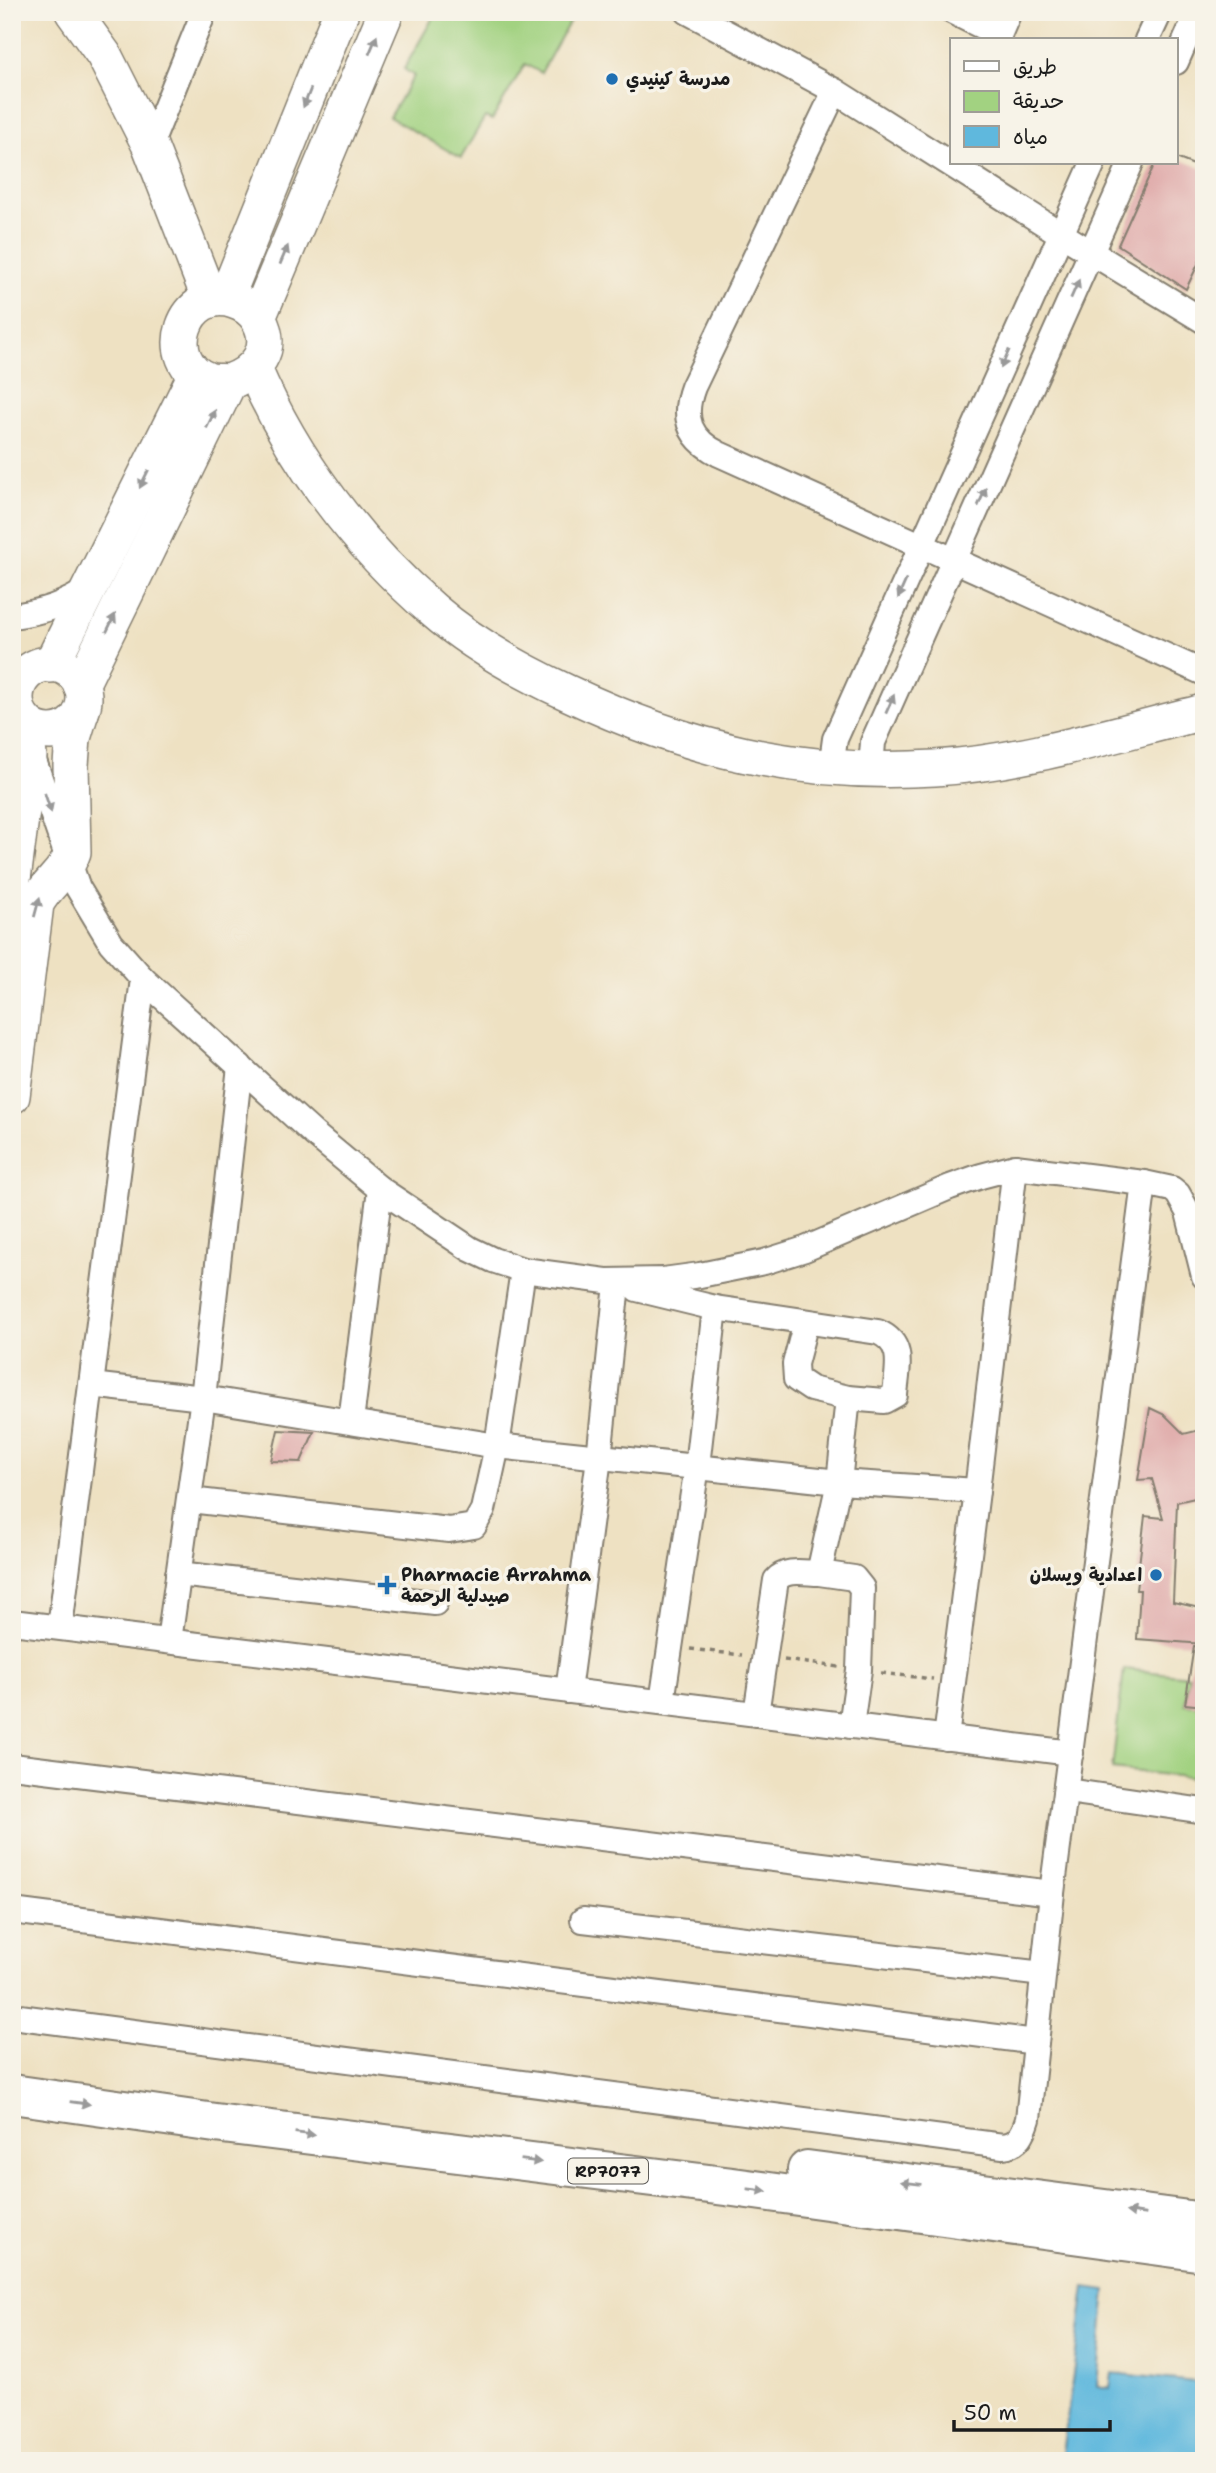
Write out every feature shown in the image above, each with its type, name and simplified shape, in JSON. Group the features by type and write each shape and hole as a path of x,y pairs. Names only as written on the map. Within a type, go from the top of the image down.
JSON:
{"main road":[{"name":"RP7077","path":"12,2070 1204,2222"},
{"name":"RP7077","path":"12,2094 215,2123 733,2187 1204,2252"}],"street":[{"path":"73,12 104,55 150,146 218,299"},
{"path":"150,146 204,12"},
{"path":"218,299 341,12"},
{"path":"258,317 386,12"},
{"path":"688,12 723,20 950,159"},
{"path":"953,12 998,38 1009,12"},
{"path":"1148,38 1160,12"},
{"path":"1178,57 1198,12"},
{"path":"835,91 692,387 688,412 690,427 696,439 713,451 1204,673"},
{"path":"957,164 1061,234 1204,321"},
{"path":"831,768 835,739 1093,164"},
{"path":"872,769 873,742 1131,164"},
{"path":"51,665 90,587 226,375 261,356 264,345 263,331 258,317 244,304 218,299 197,307 188,316 180,342 186,361 226,375 283,429 347,520 390,570 434,611 484,647 540,680 618,717 682,740 757,758 831,768 872,769 937,768 1004,758 1204,712"},
{"path":"23,748 34,728 45,732 68,727 226,375"},
{"path":"12,616 52,609 90,587"},
{"path":"12,887 23,748 16,680 32,670 51,665 69,670 81,698 72,752 73,845 69,865 42,893 36,904 15,1049 12,1096"},
{"path":"23,748 78,888 111,943 143,979 314,1134 380,1189 470,1249 523,1270 611,1283 715,1308 877,1332 889,1337 897,1347 895,1395 884,1401 848,1398 811,1389 796,1379 795,1364 806,1322"},
{"path":"60,1628 143,979"},
{"path":"169,1641 203,1398 240,1066"},
{"path":"946,1738 1015,1167"},
{"path":"611,1283 663,1280 764,1262 805,1250 950,1187 1015,1167 1165,1186 1178,1194 1188,1212 1204,1276"},
{"path":"12,2016 1003,2146 1014,2143 1028,2119 1052,1893 1144,1183"},
{"path":"351,1421 380,1189"},
{"path":"190,1500 460,1530 474,1526 481,1518 497,1446 523,1270"},
{"path":"568,1691 599,1458 611,1283"},
{"path":"662,1702 697,1466 715,1308"},
{"path":"90,1385 203,1398 497,1446 839,1482 977,1491"},
{"path":"819,1573 839,1482 848,1398"},
{"path":"756,1714 774,1584 779,1575 786,1572 819,1573 854,1578 860,1583 863,1600 859,1670 851,1726"},
{"path":"178,1574 436,1603"},
{"path":"12,1622 1071,1753"},
{"path":"12,1766 1052,1893"},
{"path":"1067,1791 1204,1811"},
{"path":"12,1911 1036,2042"},
{"path":"583,1920 1043,1974"}],"path":[{"path":"671,1647 953,1682"}],"green space":[{"path":"432,12 575,12 541,73 525,64 492,120 485,117 461,158 389,117 414,76 404,69 435,14"},
{"path":"1124,1669 1189,1676 1185,1704 1204,1706 1204,1779 1112,1769"}],"water":[{"path":"1085,2287 1106,2290 1097,2386 1110,2388 1112,2373 1204,2383 1204,2461 1061,2461"}],"building":[{"path":"1178,159 1204,169 1204,252 1186,289 1118,245 1155,164 1178,164"},
{"path":"1150,1408 1165,1415 1184,1434 1204,1429 1204,1496 1177,1502 1173,1602 1204,1609 1204,1644 1137,1639 1140,1590 1136,1590 1145,1516 1163,1518 1152,1479 1138,1480"},
{"path":"278,1430 314,1432 301,1462 271,1461"},
{"path":"1194,1646 1204,1646 1204,1706 1185,1704"}],"place":[{"name":"مدرسة كينيدي","path":"612,79"},
{"name":"اعدادية ويسلان","path":"1156,1575"},
{"name":"Pharmacie Arrahma صيدلية الرحمة","path":"387,1585"}]}
